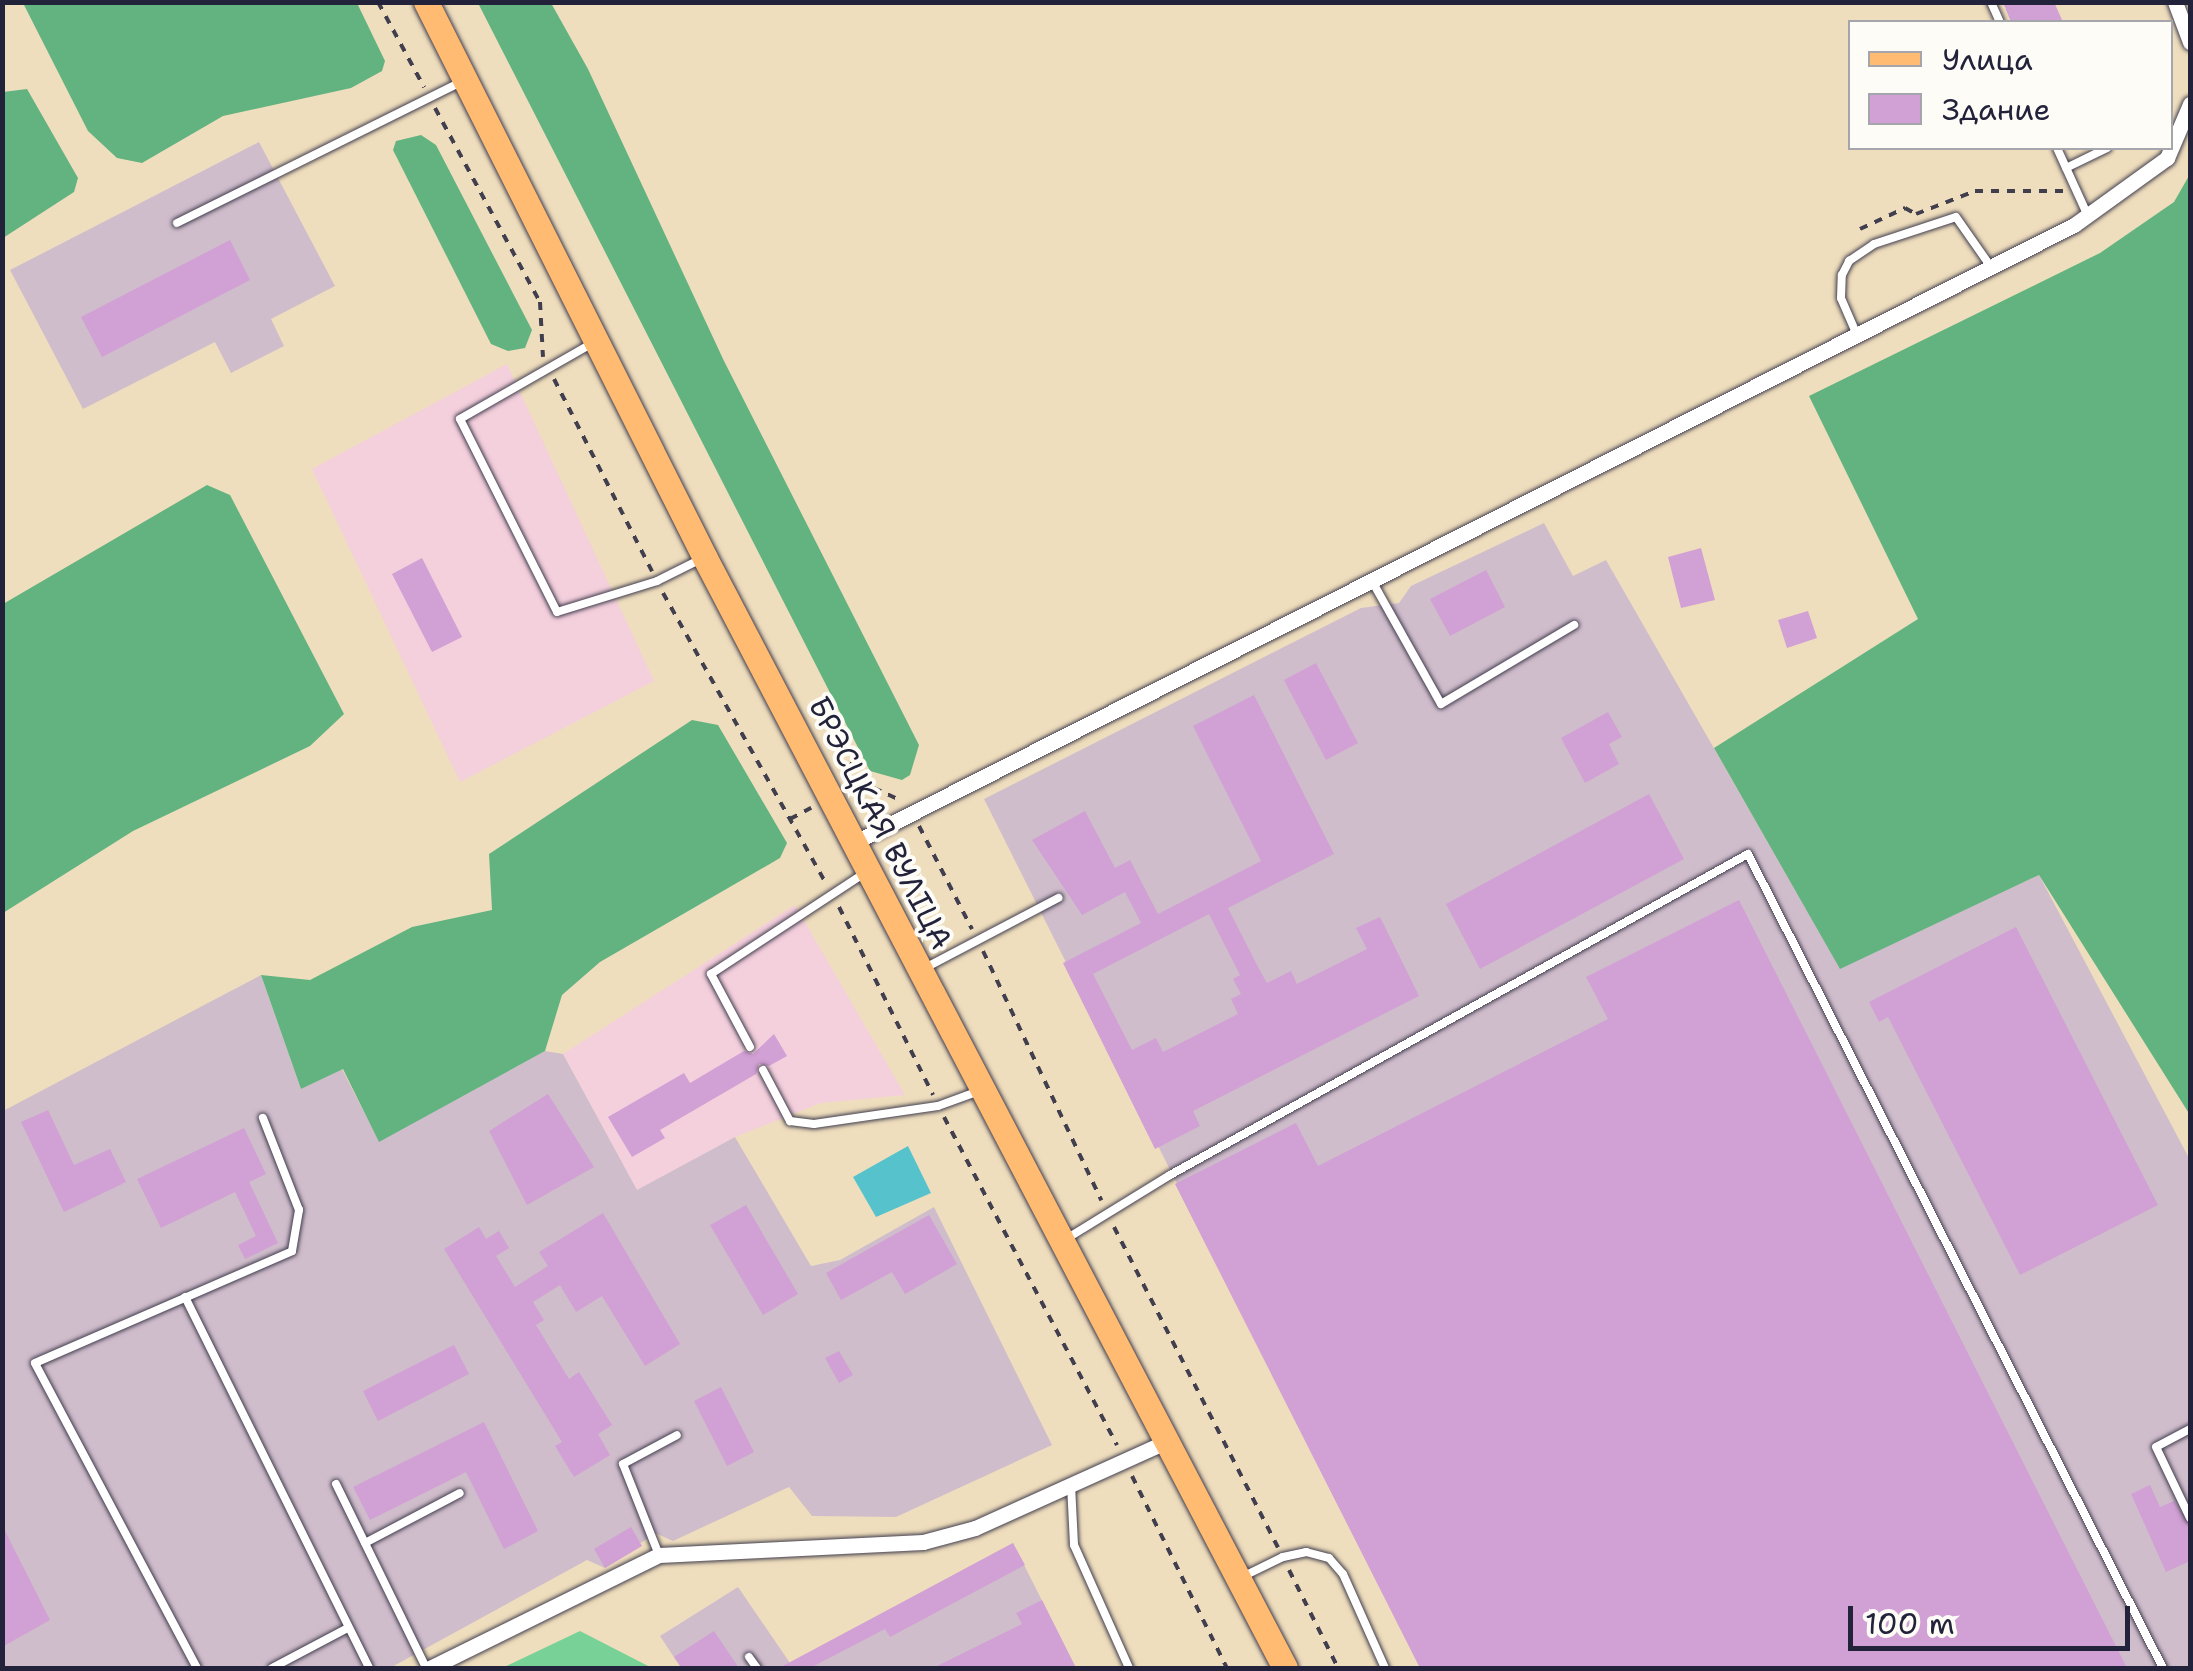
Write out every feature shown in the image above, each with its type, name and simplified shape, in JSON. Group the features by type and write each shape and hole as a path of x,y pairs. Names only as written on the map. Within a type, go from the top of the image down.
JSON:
{"main road":[{"name":"БРЭСЦКАЯ ВУЛІЦА","path":"426,2 705,558 1285,1668"}],"street":[{"path":"2175,2 2187,20 2190,42"},
{"path":"2173,144 2190,104"},
{"path":"856,842 2088,216 2167,158 2170,150"},
{"path":"428,1668 659,1555 923,1542 975,1528 1168,1441"}],"lane":[{"path":"177,223 465,80"},
{"path":"2058,150 2088,216"},
{"path":"2066,168 2103,150"},
{"path":"1857,336 1842,298 1842,275 1849,261 1874,244 1956,217 1991,267"},
{"path":"595,342 460,419 558,612 657,582 705,558"},
{"path":"1372,581 1441,704 1574,625"},
{"path":"1062,1242 1748,854 2163,1668"},
{"path":"750,1047 711,974 831,891 870,870"},
{"path":"920,971 1058,898"},
{"path":"762,1070 790,1121 814,1124 938,1106 982,1090"},
{"path":"197,1668 35,1363 292,1252 300,1210 263,1118"},
{"path":"184,1297 346,1629 369,1668"},
{"path":"2190,1430 2156,1447 2190,1518"},
{"path":"659,1555 623,1464 676,1435"},
{"path":"336,1484 428,1668"},
{"path":"1071,1485 1074,1545 1129,1668"},
{"path":"365,1544 460,1493"},
{"path":"1240,1578 1283,1557 1306,1552 1329,1558 1343,1574 1385,1668"},
{"path":"272,1668 346,1629"},
{"path":"748,1656 757,1668"}],"path":[{"path":"378,2 540,302 548,366 657,582 831,891 938,1106 1125,1461 1227,1668"},
{"path":"1860,230 1905,208 1916,214 1975,192 2076,190"},
{"path":"828,720 859,781 906,803 913,813 1107,1214 1338,1668"},
{"path":"790,819 859,781"}],"shaded area":[{"path":"259,142 335,286 271,319 284,346 231,373 215,342 83,409 10,270"},
{"path":"507,364 654,681 460,782 312,469"},
{"path":"1544,523 1573,576 1606,560 1840,968 2039,875 2190,1160 2190,1668 1420,1668 984,799 1361,608 1399,603 1411,586"},
{"path":"795,905 905,1095 821,1103 735,1137 637,1191 563,1054"},
{"path":"261,975 301,1089 342,1069 379,1141 545,1051 563,1054 637,1190 735,1137 811,1266 840,1260 934,1207 1052,1445 896,1517 812,1516 789,1487 673,1541 655,1533 605,1568 587,1560 390,1668 3,1668 3,1111"},
{"path":"1013,1543 1076,1668 681,1668 660,1636 738,1587 790,1663"}],"green space":[{"path":"23,3 357,3 385,61 382,71 351,88 223,116 142,163 117,158 88,131"},
{"path":"478,3 551,3 588,69 724,361 919,745 910,775 902,780 870,771"},
{"path":"27,89 78,178 74,192 3,238 3,92"},
{"path":"421,135 436,145 532,330 525,348 508,351 491,344 393,150 396,141"},
{"path":"2190,174 2190,1115 2039,875 1840,969 1714,748 1918,619 1809,396 2100,253 2174,202"},
{"path":"207,485 230,495 344,714 310,746 133,831 3,913 3,604"},
{"path":"692,720 718,725 787,843 780,858 600,962 562,995 545,1051 379,1142 343,1069 301,1089 261,975 310,980 412,927 492,910 489,854"},
{"path":"580,1631 652,1668 502,1668"}],"water":[{"path":"908,1146 931,1193 876,1217 853,1177"}],"building":[{"path":"2003,2 2054,2 2062,20 2010,20"},
{"path":"230,240 250,280 102,357 81,317"},
{"path":"1701,548 1715,600 1681,608 1668,557"},
{"path":"422,558 462,637 432,652 392,574"},
{"path":"1486,570 1505,607 1450,636 1430,599"},
{"path":"1808,611 1817,638 1787,648 1778,620"},
{"path":"1316,663 1358,743 1326,760 1284,680"},
{"path":"1254,695 1334,854 1228,908 1267,983 1291,971 1297,984 1367,949 1356,928 1380,917 1419,996 1193,1111 1200,1126 1155,1149 1063,963 1141,923 1125,892 1082,915 1032,840 1085,811 1115,868 1130,860 1158,914 1261,861 1193,726","holes":["1209,914 1240,975 1233,979 1241,994 1231,999 1238,1014 1163,1052 1156,1038 1132,1050 1093,974"]},
{"path":"1608,712 1622,737 1609,744 1619,764 1585,783 1561,738"},
{"path":"1649,794 1684,859 1480,969 1446,904"},
{"path":"1739,900 2127,1668 1420,1668 1175,1184 1296,1123 1318,1166 1608,1019 1586,977"},
{"path":"2016,927 2158,1205 2020,1275 1888,1017 1879,1022 1869,1002"},
{"path":"774,1034 787,1056 769,1066 759,1064 756,1074 660,1130 665,1138 632,1157 608,1117 684,1073 690,1083 744,1051 753,1054"},
{"path":"548,1094 594,1167 527,1205 489,1131"},
{"path":"48,1110 74,1165 110,1149 126,1182 64,1212 21,1122"},
{"path":"244,1128 266,1174 249,1182 278,1243 245,1259 238,1245 256,1236 235,1192 161,1228 137,1179"},
{"path":"746,1205 798,1294 763,1315 710,1225"},
{"path":"603,1213 680,1344 645,1366 602,1296 576,1312 560,1285 533,1302 544,1320 536,1325 569,1379 579,1372 612,1425 598,1434 610,1455 574,1477 555,1446 562,1442 444,1249 479,1227 486,1239 499,1231 509,1248 496,1256 515,1287 548,1266 539,1252"},
{"path":"929,1215 957,1264 905,1294 892,1272 841,1300 826,1273"},
{"path":"454,1345 469,1374 378,1421 363,1391"},
{"path":"839,1351 853,1375 839,1383 825,1358"},
{"path":"721,1387 754,1452 727,1466 694,1401"},
{"path":"484,1422 538,1531 504,1549 466,1472 370,1520 353,1487"},
{"path":"2150,1485 2160,1507 2174,1501 2190,1525 2190,1561 2166,1572 2131,1494"},
{"path":"2,1525 50,1620 2,1647"},
{"path":"631,1527 642,1546 605,1568 594,1549"},
{"path":"1013,1543 1025,1565 890,1637 885,1629 810,1668 779,1668"},
{"path":"1042,1600 1076,1668 933,1668 1022,1624 1016,1613"},
{"path":"714,1631 739,1668 682,1668 674,1657"}]}
